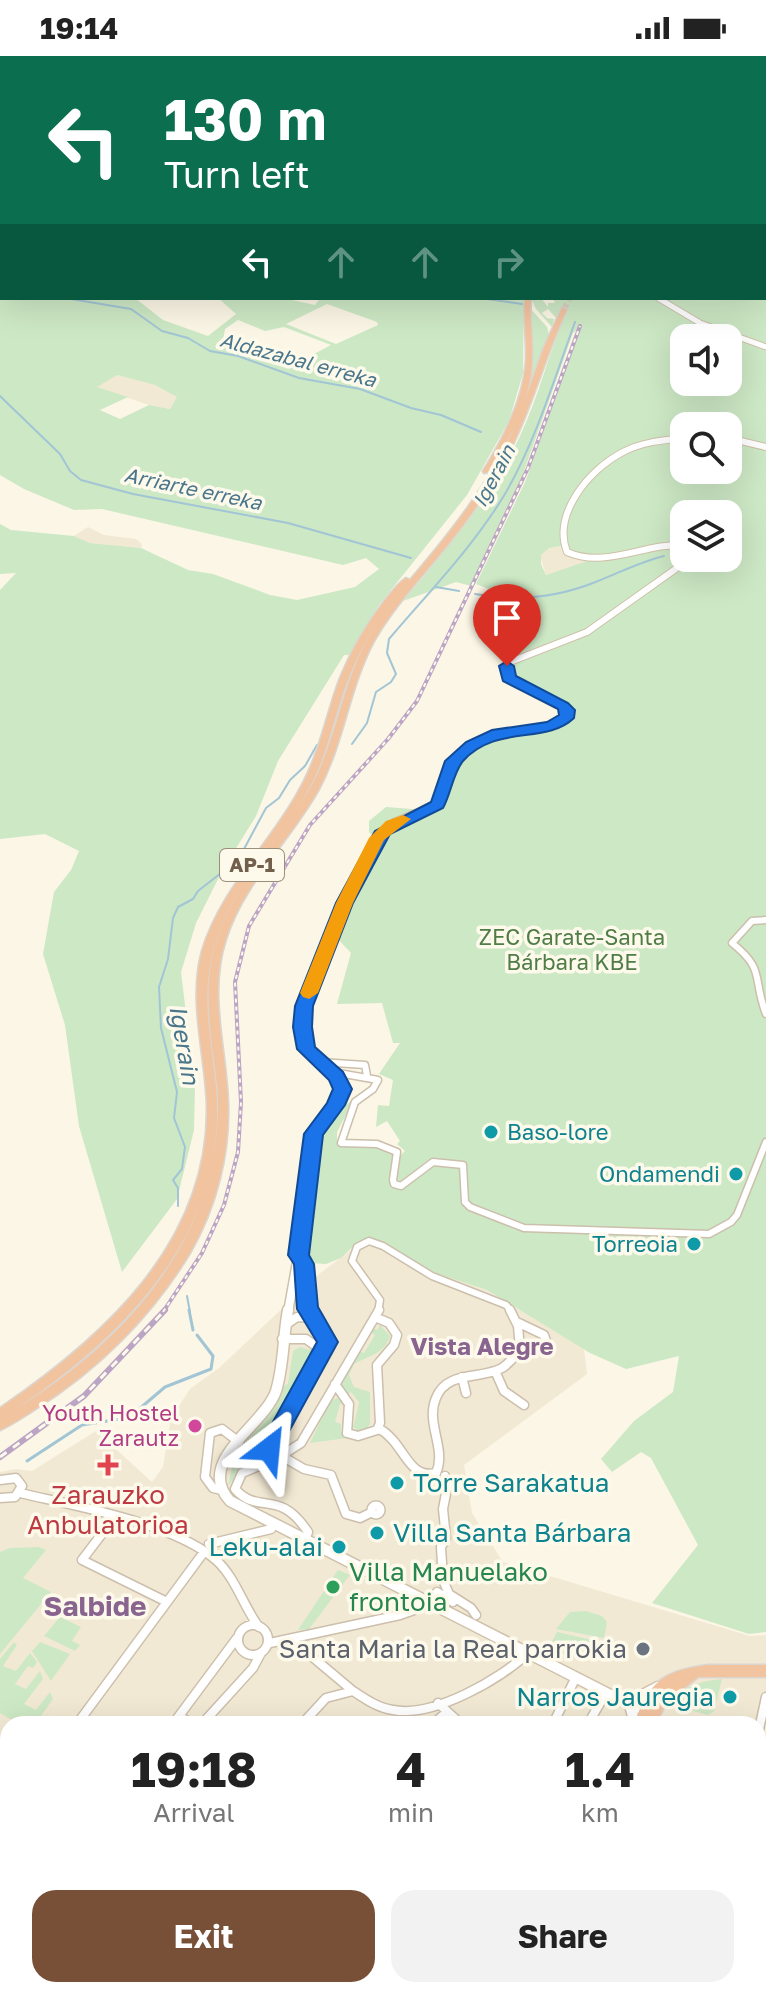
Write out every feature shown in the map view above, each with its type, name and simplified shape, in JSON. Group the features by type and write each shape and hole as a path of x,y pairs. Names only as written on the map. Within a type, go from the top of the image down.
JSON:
{"highway":[{"name":"AP-1","path":"0,1414 62,1372 111,1328 158,1272 183,1231 202,1183 212,1135 210,1078 201,993 212,935 229,899 303,792 322,751 344,678 367,631 461,511 505,441 520,405 527,377 528,300"},
{"name":"AP-1","path":"0,1425 64,1383 121,1333 162,1285 194,1234 213,1184 223,1135 221,1082 212,1012 213,974 222,935 248,885 292,826 322,773 353,680 372,637 467,515 507,450 527,409 564,309"},
{"path":"643,1716 644,1704 658,1687 676,1675 698,1671 766,1671"},
{"path":"644,1704 698,1671"}],"main road":[{"path":"661,300 698,322 766,347"},
{"path":"670,440 638,446 610,460 571,501 562,534 567,552 585,559 670,545"},
{"path":"742,441 766,447"},
{"path":"644,1704 618,1697 529,1652 473,1619 426,1600 229,1502 222,1490 221,1468 274,1397 299,1255 314,1134 336,1105 342,1087 332,1072 306,1049 303,1039 304,1006 345,903 377,838 392,824 438,805 453,761 471,746 498,733 551,726 566,718 568,710 563,706 509,678 505,670 510,662 587,632 671,572"}],"street":[{"path":"766,920 752,921 732,943 749,954 758,968 761,1002 766,1014"},
{"path":"319,1062 365,1065 367,1076"},
{"path":"332,1072 378,1080 373,1089 355,1102 341,1143 369,1142 387,1145 397,1152 399,1158 392,1179 394,1184 401,1186 433,1162 463,1165 465,1202 508,1224 524,1228 709,1234 731,1222 755,1174 766,1142"},
{"path":"342,1087 355,1076"},
{"path":"755,1174 766,1174"},
{"path":"305,1540 308,1532 291,1508 275,1501 255,1503 239,1495 235,1489 242,1473 286,1455 301,1443 375,1317 381,1302 352,1261 357,1247 369,1241 383,1246 432,1276 506,1305 519,1323 544,1335 549,1350"},
{"path":"275,1446 276,1435 320,1358 327,1339 307,1305 304,1264 299,1255"},
{"path":"284,1327 297,1317 312,1318"},
{"path":"375,1317 389,1323 397,1335 394,1345 377,1365 378,1428"},
{"path":"378,1428 394,1438 416,1472 427,1476 436,1473 441,1463 433,1432 435,1400 445,1385 462,1377 496,1373 505,1368 520,1350 519,1323"},
{"path":"282,1339 306,1339 313,1335 317,1326"},
{"path":"306,1339 318,1346 320,1358"},
{"path":"496,1373 504,1391 524,1405"},
{"path":"462,1377 466,1393"},
{"path":"336,1383 336,1389 349,1404 347,1433 361,1436 378,1428"},
{"path":"324,1400 342,1395"},
{"path":"222,1490 213,1488 205,1477 210,1433 219,1428 225,1429 239,1442"},
{"path":"271,1461 267,1451 281,1446 286,1455 304,1469 331,1475 346,1514 360,1518 372,1512"},
{"path":"445,1476 448,1483 443,1509 446,1538 441,1547 443,1580 449,1594 471,1608 473,1619"},
{"path":"0,1480 11,1477 19,1480 22,1486 20,1493 11,1499 0,1498"},
{"path":"20,1493 166,1533 207,1548 270,1639 294,1641 400,1615 414,1610 426,1600"},
{"path":"114,1518 82,1560 167,1602"},
{"path":"83,1716 207,1548 271,1529"},
{"path":"437,1592 473,1619"},
{"path":"178,1716 245,1628 249,1612"},
{"path":"245,1628 259,1627"},
{"path":"237,1638 241,1650 251,1654 261,1652"},
{"path":"209,1716 253,1668 270,1639"},
{"path":"294,1641 373,1704 404,1712 438,1703 501,1678 529,1652"},
{"path":"557,1716 574,1681"},
{"path":"309,1716 326,1698 353,1691"},
{"path":"593,1716 604,1696"},
{"path":"438,1703 452,1716"},
{"path":"442,1716 447,1712"}],"shaded area":[{"path":"117,375 155,385 178,397 170,409 96,387"},
{"path":"88,527 104,535 136,539 142,544 141,548 90,543 74,536"},
{"path":"563,546 594,559 546,575 540,556 548,548"},
{"path":"366,1239 402,1252 438,1274 487,1290 584,1349 587,1374 464,1465 472,1513 503,1562 750,1636 766,1635 766,1696 762,1716 0,1716 0,1472 16,1469 32,1471 96,1431 152,1482 163,1467 171,1418 190,1389 219,1368 319,1274"}],"green space":[{"path":"0,300 138,300 163,320 208,336 236,314 220,300 292,300 315,305 319,300 524,300 523,373 509,421 467,495 379,605 349,655 344,655 278,761 256,816 222,871 196,923 181,972 195,1088 194,1130 177,1199 122,1272 79,1126 65,1025 43,954 54,892 71,870 79,851 45,834 0,839 0,590 16,573 0,574 0,524 11,530 74,536 90,543 141,548 188,570 213,574 270,595 297,600 355,587 379,569 366,558 343,565 102,509 74,510 0,475","holes":["327,304 378,325 336,344 286,324","238,320 265,331 284,327 331,345 295,364 222,345 225,329","117,375 155,385 177,397 170,409 149,405 120,419 100,410 128,397 97,387"]},
{"name":"ZEC Garate-Santa Bárbara KBE","path":"532,300 543,300 548,307 548,303 555,303 554,300 766,300 766,1632 749,1634 652,1603 698,1545 651,1458 641,1452 612,1472 601,1459 634,1421 673,1392 679,1356 626,1369 590,1353 487,1290 438,1274 375,1240 359,1241 341,1258 326,1264 311,1263 304,1254 316,1188 319,1142 331,1117 354,1099 337,1132 337,1143 367,1145 401,1155 405,1151 397,1144 400,1141 387,1121 376,1127 378,1105 389,1106 393,1080 379,1074 400,1043 393,1043 382,1003 337,1004 351,953 334,935 380,844 369,832 369,821 386,807 424,810 439,807 458,764 475,748 520,732 558,727 558,709 508,675 509,667 518,655 503,660 511,648 499,640 518,632 515,631 506,596 476,584 526,480 581,326 573,333 523,474 471,586 456,582 403,601 482,502 527,421 567,310 560,310 556,318 548,309 542,313 554,319 552,327","holes":["562,546 590,560 546,575 541,555 549,548"]},
{"path":"530,308 547,327 549,335 526,397 533,355"},
{"path":"380,1325 390,1336 388,1342 380,1351 354,1364 349,1375 354,1387 370,1392 370,1424 366,1430 358,1431 351,1425 354,1425 359,1402 351,1392 347,1395 339,1389 340,1382 358,1351 364,1353 375,1335 370,1332 372,1328 377,1330"},
{"path":"300,1347 311,1350 312,1356 256,1460 228,1485 233,1465 248,1445 245,1443 272,1411 288,1384 293,1351"},
{"path":"337,1398 345,1404 340,1404 335,1422 341,1424 341,1431 347,1438 310,1443 330,1401"},
{"path":"39,1547 46,1550 23,1578 51,1592 0,1654 0,1552 10,1548"},
{"path":"338,1570 350,1575 309,1629 298,1630"},
{"path":"586,1611 602,1616 607,1622 604,1638 556,1629 570,1612"},
{"path":"60,1617 81,1627 72,1641 80,1645 75,1651 44,1636"},
{"path":"557,1632 601,1642 597,1648 583,1649 569,1657 549,1647"},
{"path":"14,1642 17,1645 3,1666 16,1671 30,1653 37,1662 33,1668 28,1666 15,1684 26,1689 40,1671 43,1679 24,1704 36,1710 50,1692 53,1699 41,1716 5,1716 0,1713 0,1659"},
{"path":"40,1642 70,1654 51,1681 32,1651"},
{"path":"722,1679 714,1711 708,1715 666,1704 691,1686"}],"waterway":[{"name":"Aldazabal erreka","path":"77,300 131,309 162,331 188,338 210,351 238,356 299,378 360,389 411,408 441,415 481,432"},
{"name":"Igerain","path":"494,300 522,304"},
{"name":"Igerain","path":"352,744 367,723 376,692 391,682 396,674 387,653 389,639 450,569 505,494 544,410 575,322"},
{"name":"Arriarte erreka","path":"0,396 60,454 70,471 81,480 133,494 288,523 411,558"},
{"path":"475,594 520,598 550,595 593,583 664,556"},
{"path":"436,587 459,591"},
{"name":"Igerain","path":"178,1206 178,1188 173,1180 182,1169 185,1147 174,1118 177,1092 161,1028 159,987 168,959 173,918 178,907 193,899 198,891 230,866 244,849 266,808 279,798 290,780 305,766 317,745"},
{"name":"Igerain","path":"187,1296 190,1312"},
{"name":"Igerain","path":"189,1310 193,1330"},
{"name":"Igerain","path":"27,1461 82,1425 120,1419 138,1410 165,1387 211,1369 213,1356 197,1335"}],"tunnel":[{"path":"564,309 569,300"}],"railway":[{"path":"163,1312 202,1253 224,1205 238,1152 241,1102 235,982 249,926 310,825 388,739 417,701 528,468 580,326"},
{"path":"0,1457 84,1396 165,1310"}],"slow traffic":[{"path":"309,993 345,903 377,838 392,824 403,819"}],"place":[{"name":"Baso-lore","path":"491,1132"},
{"name":"Ondamendi","path":"736,1174"},
{"name":"Torreoia","path":"694,1244"},
{"name":"Youth Hostel Zarautz","path":"195,1426"},
{"name":"Zarauzko Anbulatorioa","path":"108,1465"},
{"name":"Torre Sarakatua","path":"397,1483"},
{"name":"Villa Santa Bárbara","path":"377,1533"},
{"name":"Leku-alai","path":"339,1547"},
{"name":"Villa Manuelako frontoia","path":"333,1587"},
{"name":"Santa Maria la Real parrokia","path":"643,1649"},
{"name":"Narros Jauregia","path":"730,1697"}],"district":[{"name":"Vista Alegre","path":"482,1347"},
{"name":"Salbide","path":"95,1606"}],"route":[{"path":"269,1449 275,1446 276,1435 327,1347 326,1336 308,1309 304,1264 299,1255 308,1196 311,1145 320,1123 341,1097 342,1089 337,1076 306,1049 302,1027 304,1006 345,903 383,831 392,824 438,805 453,761 471,746 498,733 551,726 566,718 568,710 563,706 509,678 505,670 507,666"}]}
